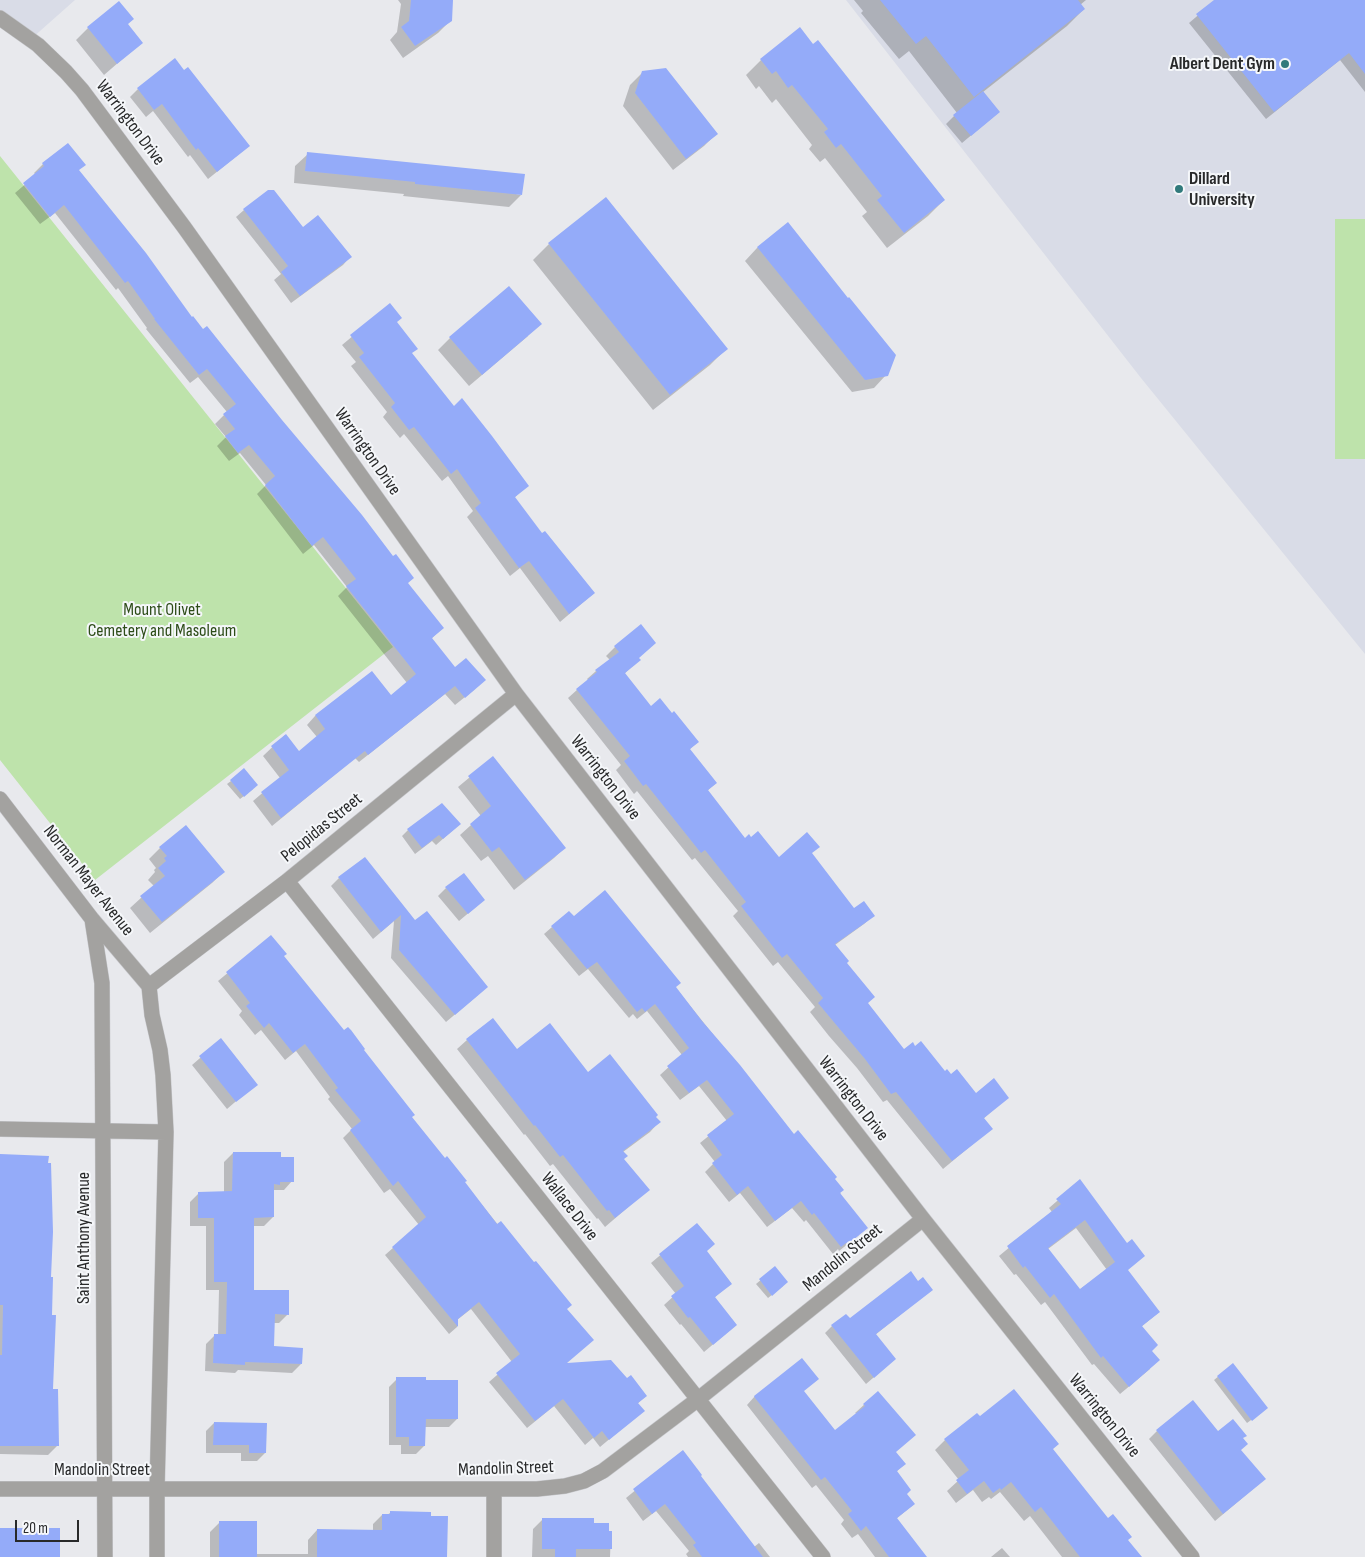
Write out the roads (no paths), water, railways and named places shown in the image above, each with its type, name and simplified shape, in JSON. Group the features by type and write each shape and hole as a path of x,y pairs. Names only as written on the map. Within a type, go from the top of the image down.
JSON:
{"street":[{"name":"Warrington Drive","path":"0,18 38,45 82,90 184,227 516,694 923,1219 1192,1557"},
{"name":"Pelopidas Street","path":"148,986 287,881 516,694"},
{"name":"Norman Mayer Avenue","path":"0,799 92,919 148,986"},
{"name":"Wallace Drive","path":"287,881 823,1557"},
{"name":"Saint Anthony Avenue","path":"92,919 102,983 104,1557"},
{"path":"148,986 162,1067 166,1132 157,1557"},
{"path":"0,1130 166,1132"},
{"name":"Mandolin Street","path":"0,1489 537,1489 565,1486 584,1481 603,1471 697,1400 923,1219"},
{"path":"494,1489 494,1557"}],"place":[{"name":"Albert Dent Gym","path":"1285,64"},
{"name":"Dillard University","path":"1179,189"}],"park label":[{"name":"Mount Olivet Cemetery and Masoleum","path":"162,620"}]}
